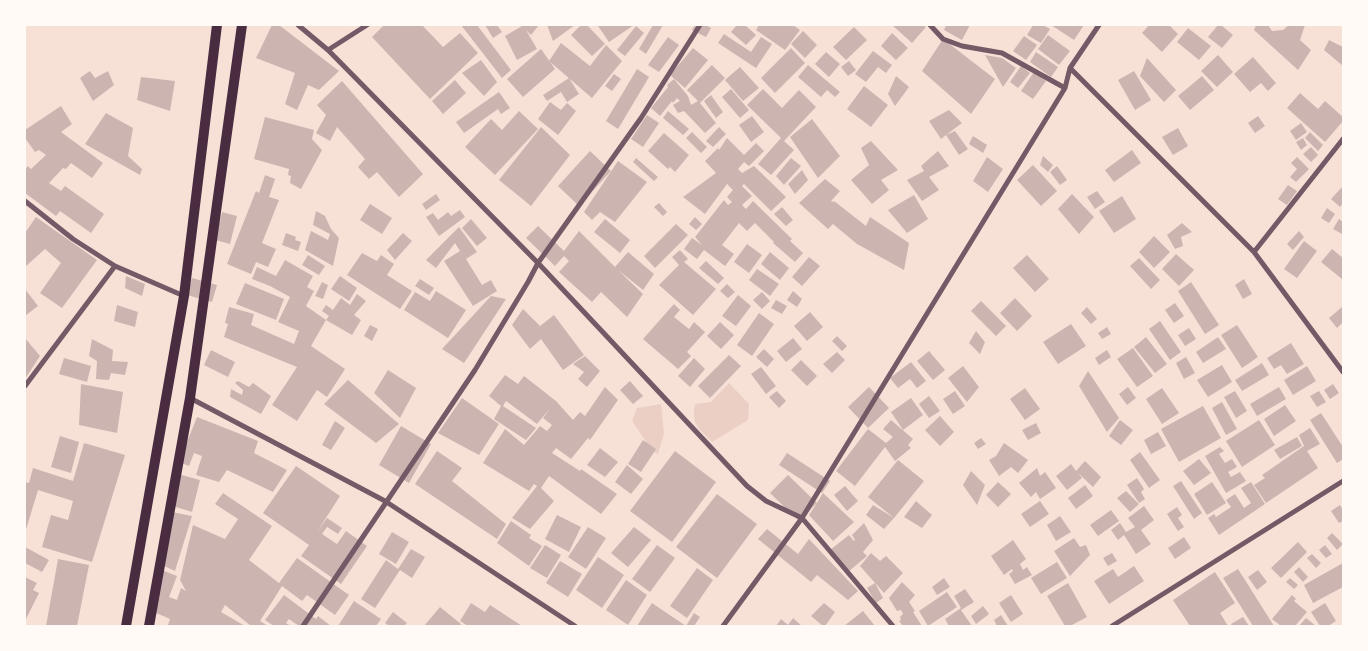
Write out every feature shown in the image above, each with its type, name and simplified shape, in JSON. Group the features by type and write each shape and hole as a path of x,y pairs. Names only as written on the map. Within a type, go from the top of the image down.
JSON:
{"main road":[{"path":"126,626 184,296 217,25"},
{"path":"149,626 190,398 242,25"}],"street":[{"path":"298,25 328,50 538,262 747,486 766,501 802,518 893,626"},
{"path":"328,50 367,25"},
{"path":"303,626 385,501 475,370 538,262 641,118 700,25"},
{"path":"930,25 943,39 962,46 1002,53 1065,88"},
{"path":"723,626 802,518 1065,88 1070,68 1098,25"},
{"path":"1070,68 1254,252 1343,372"},
{"path":"1254,252 1343,139"},
{"path":"25,201 73,239 115,266 184,296"},
{"path":"25,386 115,266"},
{"path":"190,398 385,501 575,626"},
{"path":"1112,626 1343,481"}],"shaded area":[{"path":"729,383 749,404 748,420 712,442 699,429 695,421 695,404 711,402"},
{"path":"661,404 664,434 658,454 653,452 632,421 637,408"}],"building":[{"path":"272,25 279,25 339,71 319,90 308,85 297,110 285,104 295,73 256,58"},
{"path":"384,25 422,25 443,47 460,33 478,53 430,99 372,37"},
{"path":"461,25 477,25 511,70 502,78"},
{"path":"485,25 497,25 502,32 493,38"},
{"path":"521,25 539,25 531,35 526,30 537,49 517,60 505,36"},
{"path":"547,25 575,25 553,41"},
{"path":"581,25 587,25 605,44 592,56 571,35"},
{"path":"599,25 634,25 609,42"},
{"path":"653,25 663,25 646,54 639,49"},
{"path":"695,25 706,25 711,28 706,37 692,30"},
{"path":"737,25 745,25 756,35 746,45 731,32"},
{"path":"759,25 793,25 800,30 785,50 756,30"},
{"path":"892,25 923,25 926,27 912,43"},
{"path":"946,25 970,25 962,40 944,30"},
{"path":"1033,25 1043,25 1050,29 1041,43 1027,35"},
{"path":"1051,25 1084,25 1074,40"},
{"path":"1149,25 1169,25 1178,34 1162,52 1142,33"},
{"path":"1218,25 1221,25 1233,35 1222,48 1208,37"},
{"path":"1256,25 1268,25 1272,31 1283,30 1289,25 1305,25 1300,40 1311,50 1298,70 1254,30"},
{"path":"636,26 644,33 625,56 617,50"},
{"path":"854,27 867,40 846,60 833,47"},
{"path":"1188,28 1211,46 1199,60 1177,42"},
{"path":"803,31 817,45 805,58 791,44"},
{"path":"892,33 908,48 896,60 881,46"},
{"path":"724,34 751,52 761,37 772,44 756,68 718,43"},
{"path":"1048,35 1070,51 1059,65 1038,49"},
{"path":"1024,36 1037,45 1026,60 1013,51"},
{"path":"668,37 679,45 659,72 648,65"},
{"path":"943,39 995,79 971,114 922,71"},
{"path":"1329,40 1343,47 1343,66 1324,50"},
{"path":"561,43 590,66 606,45 622,61 592,98 549,61"},
{"path":"693,48 708,60 685,88 670,75"},
{"path":"791,48 805,63 775,93 761,78"},
{"path":"541,49 555,69 523,97 507,79"},
{"path":"873,51 892,65 886,73 878,67 866,82 855,74"},
{"path":"826,52 840,64 829,77 815,64"},
{"path":"1036,52 1058,67 1051,77 1030,62"},
{"path":"985,55 1002,58 1016,68 1003,87"},
{"path":"1218,55 1233,72 1217,87 1201,71"},
{"path":"1253,57 1276,83 1268,91 1261,83 1250,92 1234,74"},
{"path":"1147,58 1176,90 1164,102 1140,76"},
{"path":"481,60 497,82 484,96 462,73"},
{"path":"849,61 856,70 848,76 841,67"},
{"path":"712,65 725,78 700,103 716,123 705,133 684,111 678,113 673,105 680,101 677,98 673,103 672,101 660,116 651,108 668,87 667,85 674,79 688,96 691,105 698,101 687,90"},
{"path":"808,65 840,92 835,97 827,90 821,97 798,77"},
{"path":"1021,66 1030,73 1018,88 1010,82"},
{"path":"740,67 759,88 743,101 725,80"},
{"path":"637,69 649,77 618,129 606,121"},
{"path":"90,71 95,78 108,71 114,85 93,101 80,78"},
{"path":"1134,71 1151,100 1135,110 1118,80"},
{"path":"1034,72 1046,81 1033,99 1021,91"},
{"path":"614,74 621,79 612,91 605,86"},
{"path":"896,76 909,87 895,106 888,94"},
{"path":"1202,76 1214,90 1190,110 1178,96"},
{"path":"141,77 175,81 170,111 137,100"},
{"path":"569,78 579,94 567,102 561,92 547,101 543,95"},
{"path":"455,80 466,93 443,114 432,101"},
{"path":"342,81 423,174 399,197 377,172 369,179 358,167 365,159 337,127 330,141 316,133 326,115 317,105"},
{"path":"864,86 888,105 871,127 847,109"},
{"path":"731,89 749,110 740,118 722,97"},
{"path":"763,89 782,108 799,90 816,107 784,141 794,150 771,175 758,164 781,138 747,105"},
{"path":"499,92 510,108 501,114 498,109 464,133 456,122"},
{"path":"1300,93 1318,109 1325,101 1343,117 1343,121 1325,142 1287,108"},
{"path":"711,95 723,112 716,118 704,101"},
{"path":"550,102 561,110 567,103 576,111 558,135 538,119"},
{"path":"61,106 72,124 61,132 103,163 92,178 71,163 66,169 63,168 49,183 61,191 65,186 104,214 91,233 60,211 56,216 25,193 25,170 28,166 31,169 46,155 39,150 35,152 25,138 25,130"},
{"path":"949,110 962,123 941,139 929,121"},
{"path":"519,111 538,129 495,175 465,147 491,119 502,130"},
{"path":"668,111 689,129 683,135 663,118"},
{"path":"106,113 133,128 128,156 142,169 140,175 85,144"},
{"path":"647,115 659,123 643,147 631,139"},
{"path":"752,116 764,132 751,142 739,125"},
{"path":"1258,116 1265,126 1255,133 1248,123"},
{"path":"265,117 314,130 312,139 322,150 301,189 290,183 289,169 254,159"},
{"path":"812,119 840,156 818,178 790,137"},
{"path":"1301,123 1307,132 1296,140 1290,131"},
{"path":"541,127 570,155 531,206 499,180"},
{"path":"719,127 726,134 713,147 706,141"},
{"path":"1178,128 1188,146 1173,155 1162,137"},
{"path":"955,131 968,149 959,155 946,135"},
{"path":"692,132 707,147 701,153 686,138"},
{"path":"1310,132 1323,145 1318,151 1305,138"},
{"path":"664,133 689,155 675,172 670,167 668,169 648,151"},
{"path":"973,136 987,145 983,153 969,144"},
{"path":"727,138 744,155 756,143 764,151 749,166 744,162 738,169 742,173 754,166 786,197 771,211 744,184 742,186 752,196 742,205 746,209 753,201 792,239 790,241 803,253 795,262 773,243 755,223 747,231 739,223 722,245 734,254 725,266 704,250 697,259 684,249 692,238 702,245 695,237 724,200 728,205 732,202 727,197 733,190 727,184 705,214 683,197 716,173 705,161 718,148 719,150"},
{"path":"1303,138 1307,145 1301,150 1296,142"},
{"path":"871,141 898,170 881,180 889,190 872,204 851,180 869,165 861,148"},
{"path":"1311,147 1318,155 1311,162 1303,154"},
{"path":"1132,150 1141,163 1114,182 1105,170"},
{"path":"590,151 611,171 579,206 558,186"},
{"path":"938,151 949,166 929,177 939,190 922,201 907,180 924,171 921,166"},
{"path":"1043,156 1053,165 1048,172 1040,165"},
{"path":"987,157 1003,169 988,192 973,181"},
{"path":"1297,157 1309,169 1296,182 1290,177 1297,169 1291,163"},
{"path":"636,158 658,177 654,181 633,162"},
{"path":"791,158 801,166 784,185 776,176"},
{"path":"618,161 647,182 615,222 600,212 592,220 584,212"},
{"path":"1033,165 1057,191 1041,206 1017,180"},
{"path":"1057,166 1067,180 1060,185 1050,172"},
{"path":"802,170 808,180 795,194 788,184"},
{"path":"265,175 275,179 269,197 279,200 262,243 276,249 268,267 256,262 251,274 227,264 256,191 259,193"},
{"path":"825,179 840,191 831,201 834,201 866,226 870,217 909,243 904,270 857,244 833,224 828,229 799,203"},
{"path":"1288,185 1297,191 1287,205 1278,199"},
{"path":"1343,186 1343,203 1340,207 1331,199"},
{"path":"1097,191 1105,202 1095,209 1087,197"},
{"path":"436,194 440,200 426,210 422,204"},
{"path":"1072,194 1094,217 1079,234 1058,209"},
{"path":"914,195 928,219 907,233 888,210"},
{"path":"1122,196 1136,219 1114,233 1099,211"},
{"path":"659,203 667,212 663,216 654,207"},
{"path":"370,204 392,218 382,234 360,220"},
{"path":"782,207 793,220 786,226 774,214"},
{"path":"1327,208 1335,214 1329,223 1321,218"},
{"path":"460,210 465,217 439,236 426,217 433,213 438,220 448,212 451,216"},
{"path":"316,211 325,216 331,229 339,238 333,266 305,250 311,231 328,240 330,234 313,225"},
{"path":"222,212 237,216 230,244 215,240"},
{"path":"36,217 97,260 62,308 40,293 61,263 45,249 25,267 25,233"},
{"path":"695,217 702,224 696,230 689,224"},
{"path":"471,219 487,238 477,246 462,228"},
{"path":"605,219 630,240 620,253 594,232"},
{"path":"1339,219 1343,222 1342,234 1333,229"},
{"path":"1182,223 1192,232 1181,237 1183,246 1175,249 1167,235"},
{"path":"676,224 688,235 655,268 644,256"},
{"path":"538,226 564,251 579,231 615,267 628,252 654,274 643,290 618,270 643,294 627,317 601,292 592,302 559,272 569,261 564,256 555,266 526,238"},
{"path":"459,227 477,252 466,259 482,285 491,280 497,291 473,306 444,261 460,251 455,243 436,268 426,260"},
{"path":"1299,231 1304,237 1293,250 1287,244"},
{"path":"286,233 296,237 295,240 301,242 298,251 282,245"},
{"path":"403,233 412,241 395,260 387,250"},
{"path":"1154,236 1170,252 1154,268 1139,252"},
{"path":"1304,241 1317,251 1297,278 1284,269"},
{"path":"747,244 762,255 749,273 734,262"},
{"path":"1332,249 1343,258 1342,279 1321,262"},
{"path":"680,250 688,259 684,262 716,289 693,315 659,285 679,265 672,257"},
{"path":"770,252 789,268 780,280 761,264"},
{"path":"362,253 377,261 381,255 394,264 387,275 412,291 400,309 347,275"},
{"path":"1176,254 1194,270 1179,286 1162,269"},
{"path":"308,255 325,266 319,275 302,265"},
{"path":"1027,255 1049,279 1035,292 1013,268"},
{"path":"809,257 820,266 802,286 792,277"},
{"path":"1139,258 1160,280 1151,289 1130,266"},
{"path":"285,260 313,276 307,287 314,291 306,306 326,320 311,346 345,369 327,397 317,390 297,421 272,405 297,367 224,337 228,324 225,323 229,307 254,314 251,325 294,344 299,331 278,322 290,297 252,279 257,267 276,276"},
{"path":"706,261 724,278 718,284 699,268"},
{"path":"757,269 779,284 770,296 749,280"},
{"path":"126,276 145,284 142,296 125,288"},
{"path":"340,276 357,288 349,301 331,289"},
{"path":"192,278 217,285 212,302 187,295"},
{"path":"420,279 434,288 429,295 415,286"},
{"path":"1244,279 1252,294 1243,299 1235,285"},
{"path":"322,282 328,285 323,299 315,296"},
{"path":"1191,282 1219,325 1205,334 1178,291"},
{"path":"245,283 284,299 276,320 236,304"},
{"path":"727,284 735,292 728,298 720,291"},
{"path":"25,289 38,306 25,316"},
{"path":"436,291 466,310 448,338 404,310 415,292 430,301"},
{"path":"793,291 802,299 797,307 787,300"},
{"path":"762,292 770,301 762,309 753,300"},
{"path":"357,294 366,301 354,315 361,320 352,335 326,320 329,316 322,311 326,305 333,310 341,298 350,305"},
{"path":"738,295 751,306 736,326 722,316"},
{"path":"491,296 506,299 464,363 442,349"},
{"path":"1015,298 1032,316 1017,331 1000,313"},
{"path":"776,300 787,306 782,314 771,308"},
{"path":"981,301 1006,326 996,336 971,311"},
{"path":"1175,303 1184,316 1174,323 1165,310"},
{"path":"674,304 680,310 674,317 689,329 694,322 705,332 687,352 691,356 678,369 643,339"},
{"path":"117,305 138,312 135,327 114,321"},
{"path":"1087,307 1097,319 1091,324 1081,313"},
{"path":"1342,307 1343,322 1337,328 1329,318"},
{"path":"523,309 540,326 554,315 584,355 563,370 541,339 530,349 512,325"},
{"path":"810,312 823,327 807,341 794,326"},
{"path":"759,313 774,324 752,356 737,345"},
{"path":"1160,321 1181,352 1170,360 1149,329"},
{"path":"720,322 734,335 721,349 707,336"},
{"path":"1071,324 1086,346 1058,364 1043,342"},
{"path":"370,325 378,329 372,341 364,336"},
{"path":"1237,325 1258,357 1242,368 1221,335"},
{"path":"1107,327 1111,334 1102,339 1098,333"},
{"path":"1189,328 1196,339 1185,346 1178,335"},
{"path":"976,331 985,342 980,354 969,343"},
{"path":"837,336 847,346 842,351 832,341"},
{"path":"1146,337 1167,364 1155,373 1134,347"},
{"path":"1218,337 1226,349 1203,363 1196,352"},
{"path":"25,338 40,356 25,379"},
{"path":"793,338 802,349 786,362 777,351"},
{"path":"92,339 113,350 112,361 128,362 125,375 111,373 109,380 96,379 97,361 89,356"},
{"path":"1291,343 1304,364 1287,374 1281,365 1274,369 1267,358"},
{"path":"1133,348 1153,376 1137,387 1117,359"},
{"path":"764,349 774,359 767,367 756,357"},
{"path":"211,350 235,362 228,377 204,365"},
{"path":"1107,350 1111,357 1099,365 1095,358"},
{"path":"929,351 945,370 933,380 917,361"},
{"path":"837,352 845,360 832,373 823,364"},
{"path":"729,355 741,366 710,398 698,386"},
{"path":"585,356 600,371 587,387 578,379 584,372 573,364"},
{"path":"1186,357 1195,373 1184,379 1176,363"},
{"path":"64,358 91,366 87,382 59,374"},
{"path":"694,358 705,369 690,387 678,376"},
{"path":"801,360 817,376 807,386 791,370"},
{"path":"911,362 926,381 917,388 910,379 898,388 890,378"},
{"path":"1262,363 1269,375 1242,391 1235,380"},
{"path":"1222,365 1232,382 1208,397 1197,380"},
{"path":"963,366 979,387 967,402 948,378"},
{"path":"1307,366 1316,381 1293,395 1284,380"},
{"path":"761,367 776,386 766,394 751,374"},
{"path":"388,370 416,388 400,418 374,393"},
{"path":"1088,371 1119,418 1107,432 1079,386"},
{"path":"505,375 518,384 524,376 556,401 573,420 580,412 585,416 605,387 618,400 590,440 588,438 571,459 556,448 552,453 580,471 581,469 617,494 601,514 549,476 541,488 554,501 530,529 512,518 537,486 534,484 529,491 483,463 505,429 524,445 540,426 547,431 552,425 543,418 550,408 537,424 506,401 503,406 536,428 526,440 494,419 501,406 489,396"},
{"path":"348,380 399,424 376,443 324,404"},
{"path":"238,381 249,387 253,383 271,396 261,414 230,397 231,389 242,395 243,390 235,383"},
{"path":"630,381 643,396 633,404 620,390"},
{"path":"81,384 123,392 117,433 79,425"},
{"path":"1333,384 1339,393 1330,399 1324,390"},
{"path":"869,387 889,408 868,428 848,407"},
{"path":"1128,387 1136,398 1127,405 1119,394"},
{"path":"1279,387 1286,399 1257,416 1250,404"},
{"path":"1025,388 1040,409 1025,420 1010,399"},
{"path":"1162,388 1179,413 1162,424 1146,399"},
{"path":"777,391 786,401 779,408 769,397"},
{"path":"955,391 965,406 953,414 943,399"},
{"path":"1235,391 1247,411 1236,418 1224,397"},
{"path":"1319,391 1326,402 1317,407 1310,396"},
{"path":"929,396 940,411 929,418 919,404"},
{"path":"462,398 499,424 479,455 438,433"},
{"path":"911,398 923,415 903,430 891,412"},
{"path":"1222,402 1237,429 1226,435 1212,408"},
{"path":"1285,405 1296,421 1274,436 1264,419"},
{"path":"1203,406 1221,438 1179,462 1161,429"},
{"path":"1321,413 1343,447 1343,459 1337,463 1310,420"},
{"path":"940,416 954,432 940,446 925,430"},
{"path":"197,417 258,441 254,453 287,470 273,492 227,470 219,482 196,475 202,456 194,453 189,466 179,462"},
{"path":"891,420 913,439 908,445 911,448 895,461 885,447 855,486 836,471 868,429 886,443 893,437 883,429"},
{"path":"1120,420 1133,430 1121,445 1109,436"},
{"path":"1259,420 1275,445 1242,467 1226,441"},
{"path":"335,421 345,428 331,450 322,445"},
{"path":"1036,423 1041,433 1028,440 1022,430"},
{"path":"401,426 431,444 409,483 379,465"},
{"path":"1310,428 1320,444 1307,451 1318,468 1266,503 1254,485 1265,478 1262,475 1304,446 1299,435"},
{"path":"1158,432 1166,446 1151,454 1144,440"},
{"path":"60,436 79,442 71,473 51,467"},
{"path":"1297,437 1302,446 1280,459 1274,450"},
{"path":"981,438 986,444 978,449 974,443"},
{"path":"643,440 656,449 641,472 628,464"},
{"path":"84,443 125,455 92,562 42,547 51,515 68,520 73,501 38,490 25,533 25,482 29,483 33,468 73,481"},
{"path":"1004,443 1028,460 1018,473 1011,467 999,476 989,460 996,456"},
{"path":"1220,447 1224,451 1219,454 1225,463 1232,459 1237,467 1228,472 1231,477 1240,472 1246,481 1226,493 1205,456"},
{"path":"600,448 618,462 605,477 587,465"},
{"path":"437,451 462,468 452,481 506,524 497,539 415,484"},
{"path":"675,451 716,482 672,542 630,511"},
{"path":"1140,452 1160,480 1149,488 1130,460"},
{"path":"787,453 830,481 822,493 779,465"},
{"path":"1199,459 1211,473 1194,485 1183,471"},
{"path":"898,460 924,481 894,518 868,497"},
{"path":"1085,461 1101,477 1093,487 1078,473 1082,478 1067,490 1056,476 1071,464 1076,471"},
{"path":"627,465 643,479 631,494 615,482"},
{"path":"296,466 340,496 317,532 327,518 342,528 338,534 327,527 322,534 337,544 346,531 367,546 341,584 301,556 309,545 263,513"},
{"path":"1037,468 1040,476 1045,472 1056,488 1040,499 1036,492 1031,497 1019,483"},
{"path":"971,471 985,485 977,505 963,485"},
{"path":"178,474 200,480 192,512 173,506"},
{"path":"788,475 817,503 799,521 770,493"},
{"path":"1137,478 1144,489 1141,492 1145,499 1139,503 1127,485"},
{"path":"1181,481 1202,513 1194,519 1173,486"},
{"path":"998,482 1011,494 998,507 986,495"},
{"path":"1212,482 1226,503 1207,515 1194,494"},
{"path":"1251,482 1265,504 1219,535 1208,518 1214,514 1216,517 1231,507 1226,500 1235,494 1244,508 1251,503 1241,488"},
{"path":"1085,485 1093,496 1076,509 1068,498"},
{"path":"845,486 858,501 847,511 834,495"},
{"path":"1126,491 1139,504 1130,512 1117,498"},
{"path":"223,493 272,526 249,560 279,583 297,558 349,595 335,615 307,595 302,601 282,586 260,621 268,626 251,626 225,605 221,612 245,626 170,626 168,625 170,619 154,612 162,570 177,576 169,597 177,600 181,588 186,591 180,580 193,525 225,539 238,519 215,504"},
{"path":"823,493 854,522 833,541 809,515"},
{"path":"717,494 757,524 717,578 676,547"},
{"path":"916,501 932,515 922,528 904,517"},
{"path":"1040,501 1049,514 1030,527 1021,514"},
{"path":"873,505 894,518 884,529 866,515"},
{"path":"1340,505 1343,510 1343,521 1339,523 1331,511"},
{"path":"1144,506 1154,520 1141,530 1151,544 1136,554 1124,535 1118,540 1111,530 1120,523 1126,532 1135,527 1128,518"},
{"path":"1177,507 1182,515 1178,518 1184,527 1178,531 1167,514"},
{"path":"1111,510 1119,521 1098,536 1090,525"},
{"path":"172,512 192,516 175,571 162,565"},
{"path":"557,515 581,527 569,552 545,539"},
{"path":"1060,516 1071,532 1056,541 1047,525"},
{"path":"511,521 531,535 529,538 542,546 529,566 497,543"},
{"path":"864,523 873,540 863,552 867,556 848,572 830,550 849,535 854,541 852,535"},
{"path":"588,527 606,538 586,569 568,557"},
{"path":"634,527 651,540 628,567 611,553"},
{"path":"767,529 798,554 809,539 858,591 848,600 817,575 811,582 758,539"},
{"path":"392,532 409,542 396,564 379,554"},
{"path":"1332,533 1343,544 1337,550 1327,538"},
{"path":"1184,537 1191,548 1175,559 1168,548"},
{"path":"1074,538 1080,547 1086,545 1090,555 1070,576 1054,551"},
{"path":"1013,540 1026,559 1020,564 1023,570 1027,567 1032,575 1015,584 1009,574 1013,571 1012,569 1004,575 991,556"},
{"path":"1298,542 1307,552 1281,578 1271,568"},
{"path":"545,545 561,555 547,578 530,568"},
{"path":"657,545 675,558 650,592 632,579"},
{"path":"1325,545 1332,554 1326,558 1319,550"},
{"path":"25,547 49,560 42,572 25,563"},
{"path":"411,549 425,557 412,578 400,570 375,608 361,599 386,560 398,569"},
{"path":"871,553 880,561 886,556 903,573 884,593 860,566"},
{"path":"1112,553 1117,561 1108,566 1103,558"},
{"path":"1312,554 1321,563 1316,568 1307,558"},
{"path":"598,557 624,575 602,608 576,590"},
{"path":"58,559 89,565 77,626 46,626"},
{"path":"560,561 582,574 568,597 546,583"},
{"path":"1057,562 1067,578 1041,594 1031,578"},
{"path":"1343,563 1343,587 1313,603 1304,585"},
{"path":"1134,566 1144,581 1109,604 1094,581 1113,569 1118,577"},
{"path":"1299,567 1308,577 1303,582 1294,572"},
{"path":"697,568 713,580 687,618 670,606"},
{"path":"1238,569 1274,626 1253,626 1223,578"},
{"path":"1258,570 1267,582 1257,590 1248,577"},
{"path":"1215,572 1235,603 1220,613 1228,626 1190,626 1173,600"},
{"path":"25,577 37,583 33,590 39,593 25,621"},
{"path":"944,578 950,587 937,595 932,587"},
{"path":"1290,578 1298,585 1294,589 1286,582"},
{"path":"626,580 647,595 628,625 606,610"},
{"path":"902,582 915,595 909,602 922,626 903,626 899,621 903,614 901,610 897,611 889,598"},
{"path":"875,583 883,598 876,603 867,588"},
{"path":"1068,583 1087,617 1070,626 1065,626 1047,596"},
{"path":"965,589 974,602 961,610 972,626 949,626 945,619 961,608 954,596"},
{"path":"947,592 957,607 928,626 919,611"},
{"path":"284,595 316,619 318,616 331,626 299,626 289,619 286,623 291,626 274,626 265,620"},
{"path":"1011,595 1023,614 1011,622 999,603"},
{"path":"1292,595 1296,599 1294,601 1307,612 1295,626 1281,626 1272,619"},
{"path":"354,601 381,619 376,626 338,626"},
{"path":"471,603 485,612 490,605 522,626 468,626 460,621"},
{"path":"652,603 686,626 637,626"},
{"path":"824,603 835,612 825,626 823,626 811,616"},
{"path":"1325,603 1336,621 1328,626 1320,626 1311,612"},
{"path":"983,606 989,614 976,624 971,616"},
{"path":"440,607 461,624 460,626 424,626"},
{"path":"863,611 875,626 844,626"},
{"path":"393,612 407,623 404,626 389,626 385,623"},
{"path":"694,613 700,617 694,626 686,626"},
{"path":"1001,615 1008,626 997,626 994,620"},
{"path":"1243,617 1249,626 1232,626 1231,624"},
{"path":"793,618 802,626 776,626 781,619 788,625"},
{"path":"1306,618 1316,626 1299,626"}]}
